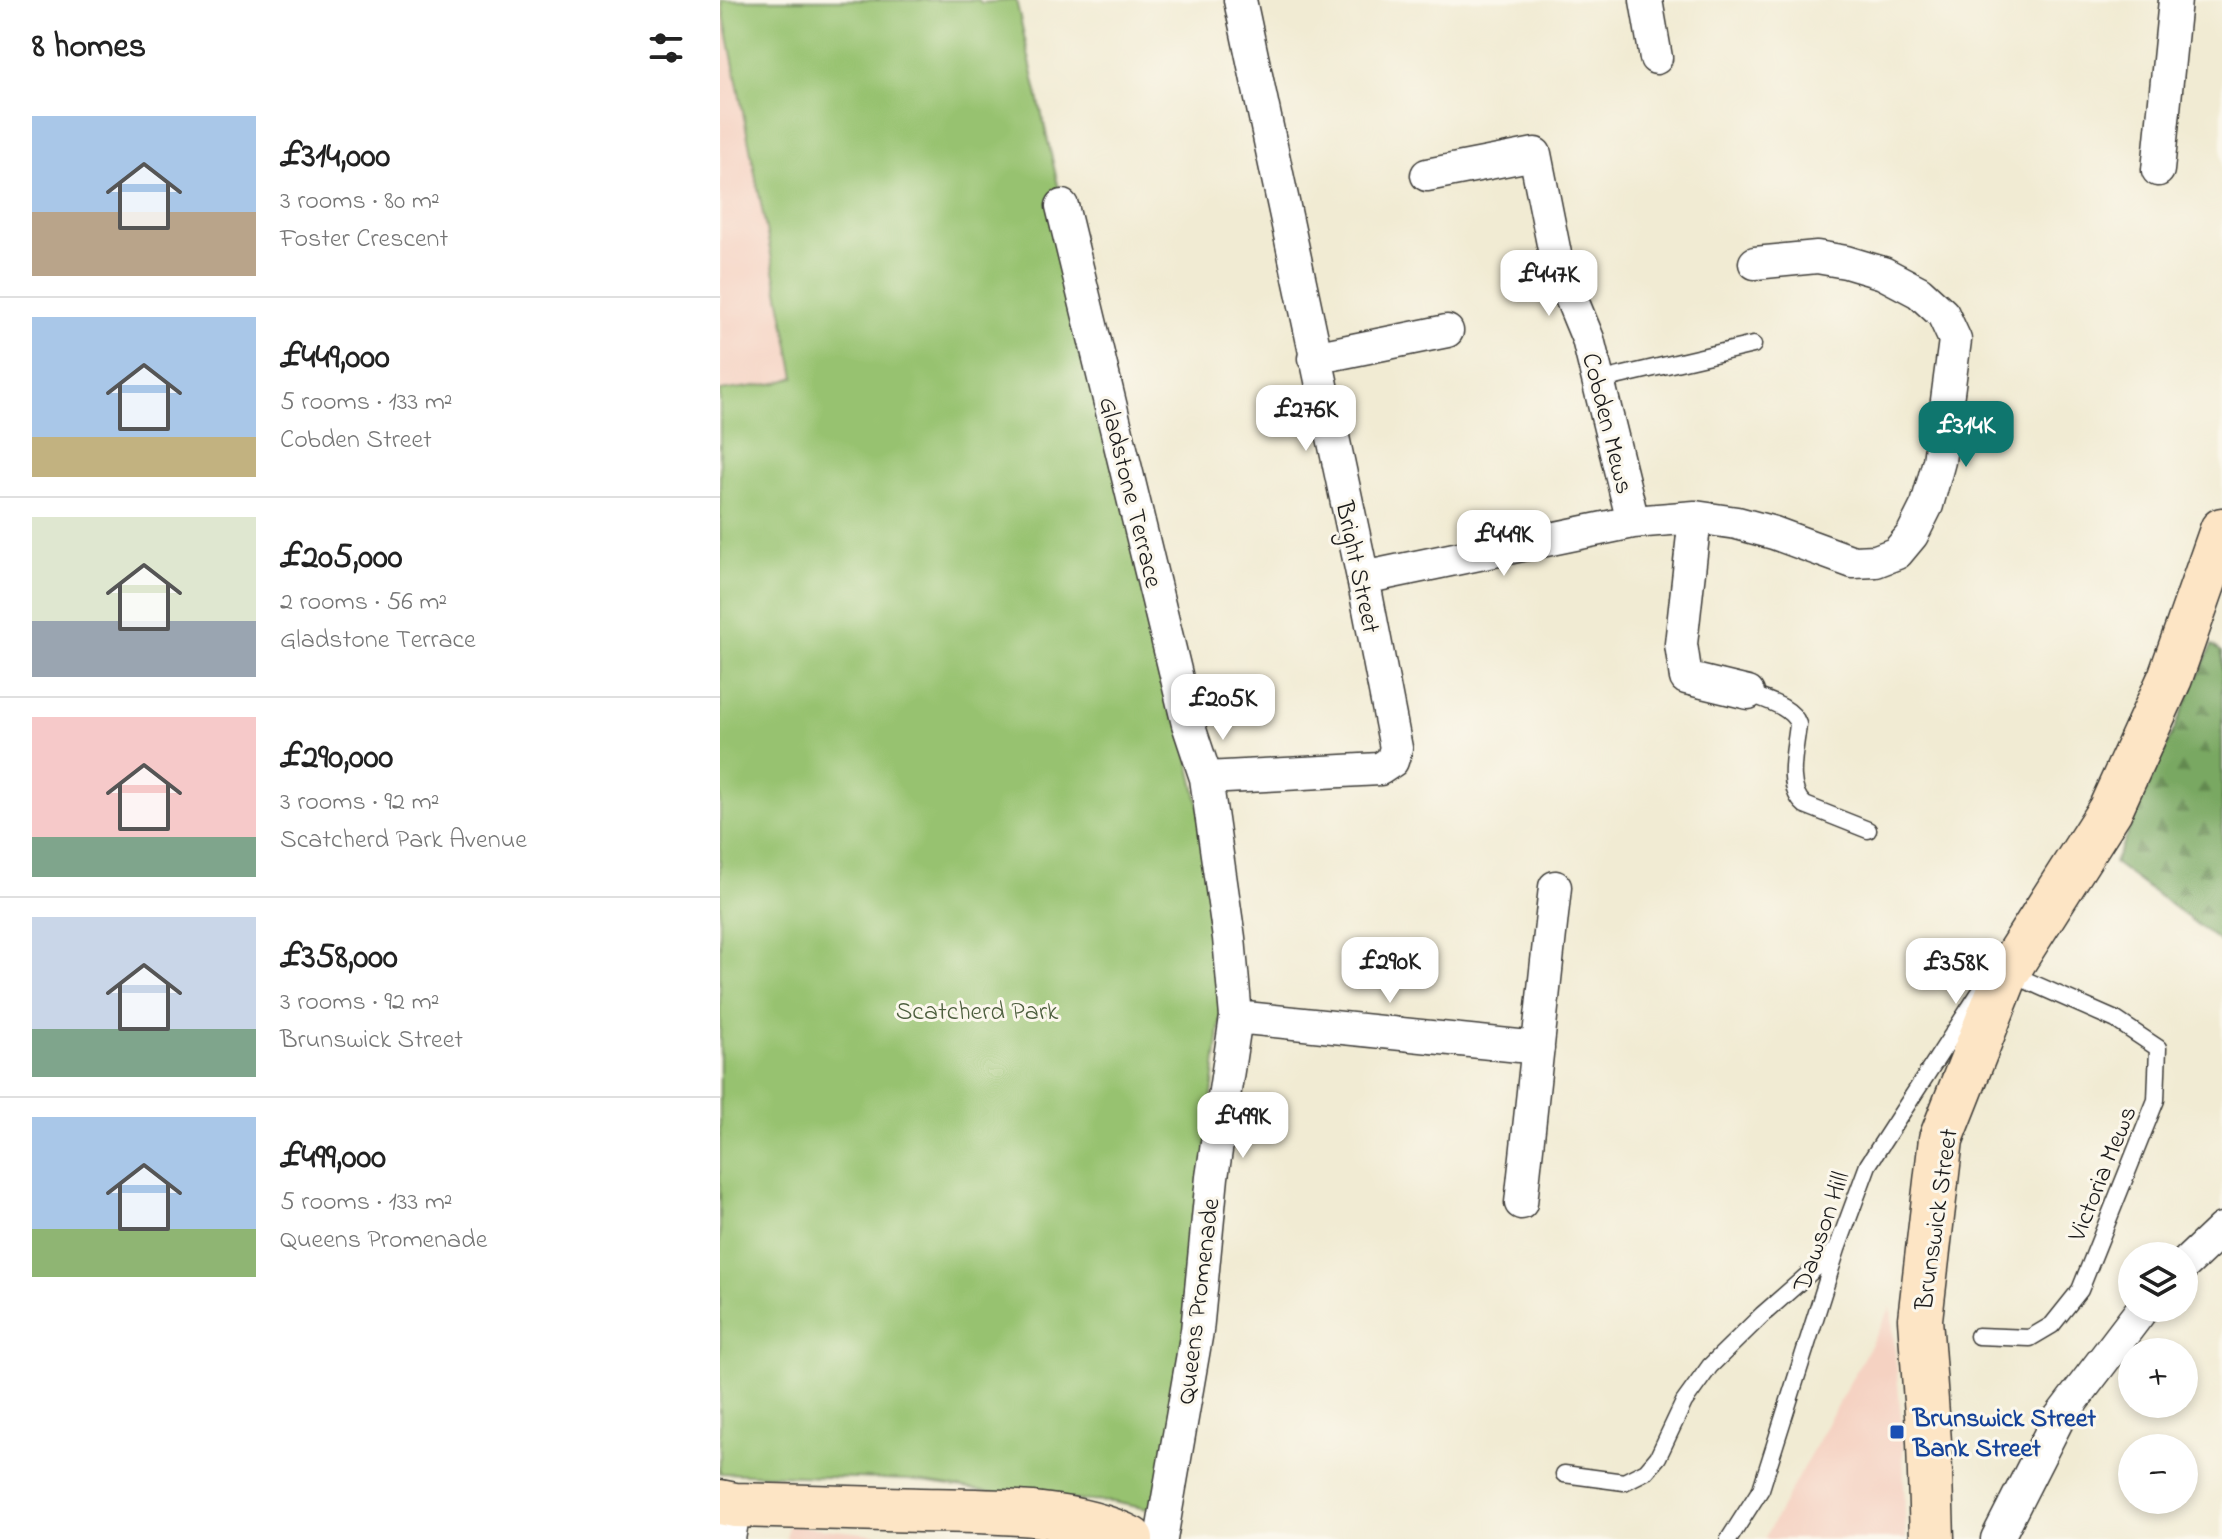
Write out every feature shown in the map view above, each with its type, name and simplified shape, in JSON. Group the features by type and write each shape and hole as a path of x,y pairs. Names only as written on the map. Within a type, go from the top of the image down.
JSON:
{"main road":[{"name":"Brunswick Street","path":"1932,1539 1920,1319 1941,1139 2007,972 2110,810 2170,678 2222,530"},
{"path":"728,1515 1002,1512 1073,1520 1131,1539"}],"street":[{"name":"Bright Street","path":"1206,778 1380,769 1392,761 1396,748 1363,578 1240,0"},
{"path":"1646,0 1656,58"},
{"path":"2158,170 2175,0"},
{"name":"Cobden Mews","path":"1427,175 1535,154 1557,264 1588,339 1633,522"},
{"name":"Gladstone Terrace","path":"1062,206 1188,724 1206,778"},
{"path":"1363,578 1633,522 1695,517 1737,523 1774,533 1853,562 1876,561 1897,553 1912,535 1927,505 1939,461 1955,340 1943,314 1919,292 1883,273 1846,262 1817,257 1755,263"},
{"path":"1314,358 1447,331"},
{"path":"1695,517 1681,644 1686,678 1748,693"},
{"name":"Queens Promenade","path":"1161,1539 1197,1331 1212,1177 1236,1017 1229,938 1206,778"},
{"path":"1521,1203 1555,887"},
{"path":"1236,1017 1538,1048"},
{"path":"2198,1252 2222,1229"},
{"path":"1997,1539 2057,1421 2132,1322"}],"lane":[{"path":"1598,381 1753,345"},
{"path":"1748,693 1779,706 1795,717 1798,724 1793,788 1797,799 1868,830"},
{"name":"Dawson Hill","path":"1729,1539 1761,1489 1837,1249 1868,1165 1994,970 2007,972"},
{"name":"Victoria Mews","path":"1978,1336 2030,1338 2052,1325 2080,1290 2156,1100 2158,1048 2116,1020 2007,972"},
{"path":"1564,1474 1624,1482 1646,1471 1658,1457 1684,1402 1710,1366 1837,1249"}],"shaded area":[{"path":"720,0 795,377 777,383 720,391"},
{"path":"1891,1307 1902,1428 1906,1539 1764,1539"},
{"path":"788,1525 920,1539 786,1539"}],"green space":[{"name":"Scatcherd Park","path":"721,0 979,0 981,3 1016,0 1229,938 1167,1513 1113,1502 1032,1498 909,1480 720,1473 720,391 777,383 795,377"},
{"path":"2212,645 2222,652 2222,943 2114,863"}],"place":[{"name":"Brunswick Street Bank Street","path":"1897,1432"}]}
